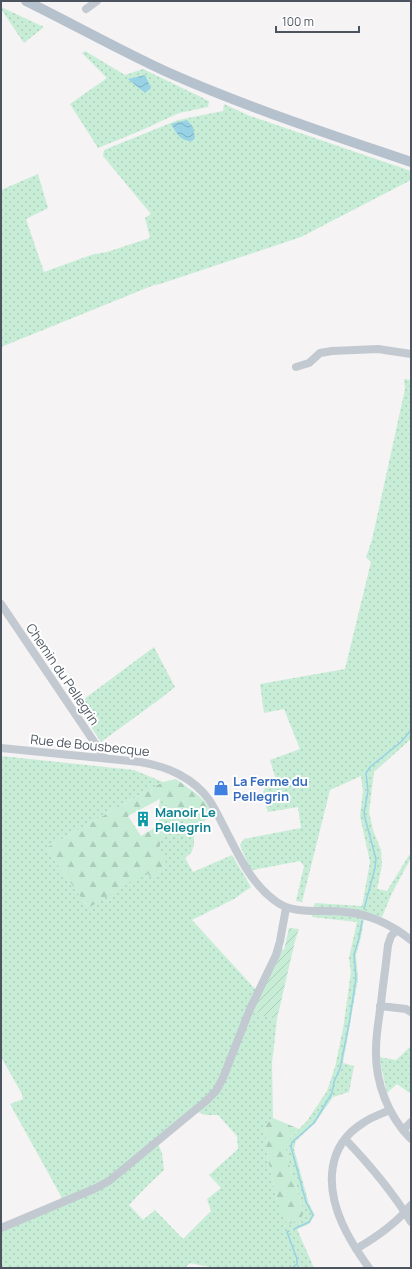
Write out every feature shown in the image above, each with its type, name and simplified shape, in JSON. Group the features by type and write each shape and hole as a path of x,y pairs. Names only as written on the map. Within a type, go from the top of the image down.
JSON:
{"main road":[{"path":"26,1 141,60 204,88 298,124 411,162"},
{"path":"31,1 47,11"}],"street":[{"path":"86,9 97,1"},
{"path":"296,367 309,363 320,353 332,351 378,349 411,354"},
{"name":"Chemin du Pellegrin","path":"1,604 105,758"},
{"name":"Rue de Bousbecque","path":"1,748 140,762 156,765 174,772 194,784 206,795 253,879 271,898 279,904 286,908 295,910 357,913 382,922 411,940"},
{"path":"1,1228 94,1189 109,1181 213,1094 224,1078 250,1009 278,950 286,908"},
{"path":"397,930 391,936 388,945 376,1044 377,1069 383,1092 390,1110 403,1130 411,1139"},
{"path":"380,1006 407,1010 411,1012"},
{"path":"369,1268 347,1234 340,1219 332,1186 332,1172 338,1149 345,1139 362,1123 390,1110"},
{"path":"403,1130 411,1122"},
{"path":"345,1139 386,1185 411,1222"},
{"path":"356,1249 382,1234 411,1205"}],"green space":[{"path":"1,7 44,27 24,43"},
{"path":"85,51 125,75 143,69 209,101 208,107 179,113 98,148 70,104 107,78 82,53"},
{"path":"224,104 250,116 411,171 411,180 301,237 154,285 1,347 1,190 38,174 48,208 26,219 44,272 91,255 107,252 150,238 145,218 151,214 103,156 104,150 178,120 223,111"},
{"path":"404,379 411,380 411,739 374,772 369,812 373,830 381,850 382,865 377,889 387,891 411,852 411,858 392,893 382,917 365,913 356,955 358,979 343,1063 354,1066 349,1092 333,1097 315,1123 296,1141 294,1149 309,1204 315,1215 309,1224 297,1229 314,1268 214,1268 190,1263 185,1268 1,1268 1,1225 62,1198 10,1104 23,1099 22,1094 1,1057 1,756 134,770 163,782 46,848 85,903 90,907 159,849 164,829 160,822 159,815 160,799 181,816 194,836 194,846 191,853 185,858 193,872 232,855 251,887 234,899 192,920 256,990 268,1018 277,1019 272,1063 273,1118 265,1125 268,1159 277,1200 304,1213 286,1154 286,1143 307,1121 327,1091 335,1067 343,1029 351,972 349,958 357,922 312,917 315,903 362,906 370,862 360,816 363,791 361,776 330,790 302,902 296,901 304,866 300,861 253,870 250,869 240,845 244,839 301,828 298,807 268,812 262,795 267,782 276,780 270,760 300,749 284,709 264,713 260,684 345,669 371,562 366,557 372,540 405,389","holes":["197,1112 206,1115 218,1115 237,1136 238,1149 209,1175 221,1188 207,1199 211,1211 183,1239 155,1210 143,1220 129,1205 164,1170 162,1153 158,1144"]},
{"path":"154,647 175,687 101,742 76,705"},
{"path":"176,779 198,795 211,808 211,813 195,832 194,836 181,816 160,799 128,816 141,836 161,824 164,829 159,849 168,867 151,877 146,872 90,907 85,903 46,848 163,782"},
{"path":"289,928 299,929 277,1019 268,1018 253,1010 281,948 284,950"},
{"path":"411,1046 411,1094 397,1084 387,1093 379,1057 396,1060"},
{"path":"273,1118 299,1129 288,1142 286,1146 286,1154 304,1213 300,1219 287,1225 277,1200 268,1159 265,1125"}],"water":[{"path":"145,75 151,88 145,93 128,79"},
{"path":"187,120 193,127 195,138 192,141 184,140 177,134 171,124"}],"waterway":[{"path":"364,909 376,859 364,813 368,791 366,773 370,767 401,742 411,730"},
{"path":"294,1229 309,1222 313,1215 306,1202 291,1147 292,1142 314,1123 332,1093 334,1082 340,1068 356,978 354,955 362,921"},
{"path":"289,1231 287,1232 297,1259 297,1264 292,1268"}],"place":[{"name":"La Ferme du Pellegrin","path":"221,788"},
{"name":"Manoir Le Pellegrin","path":"143,819"}]}
